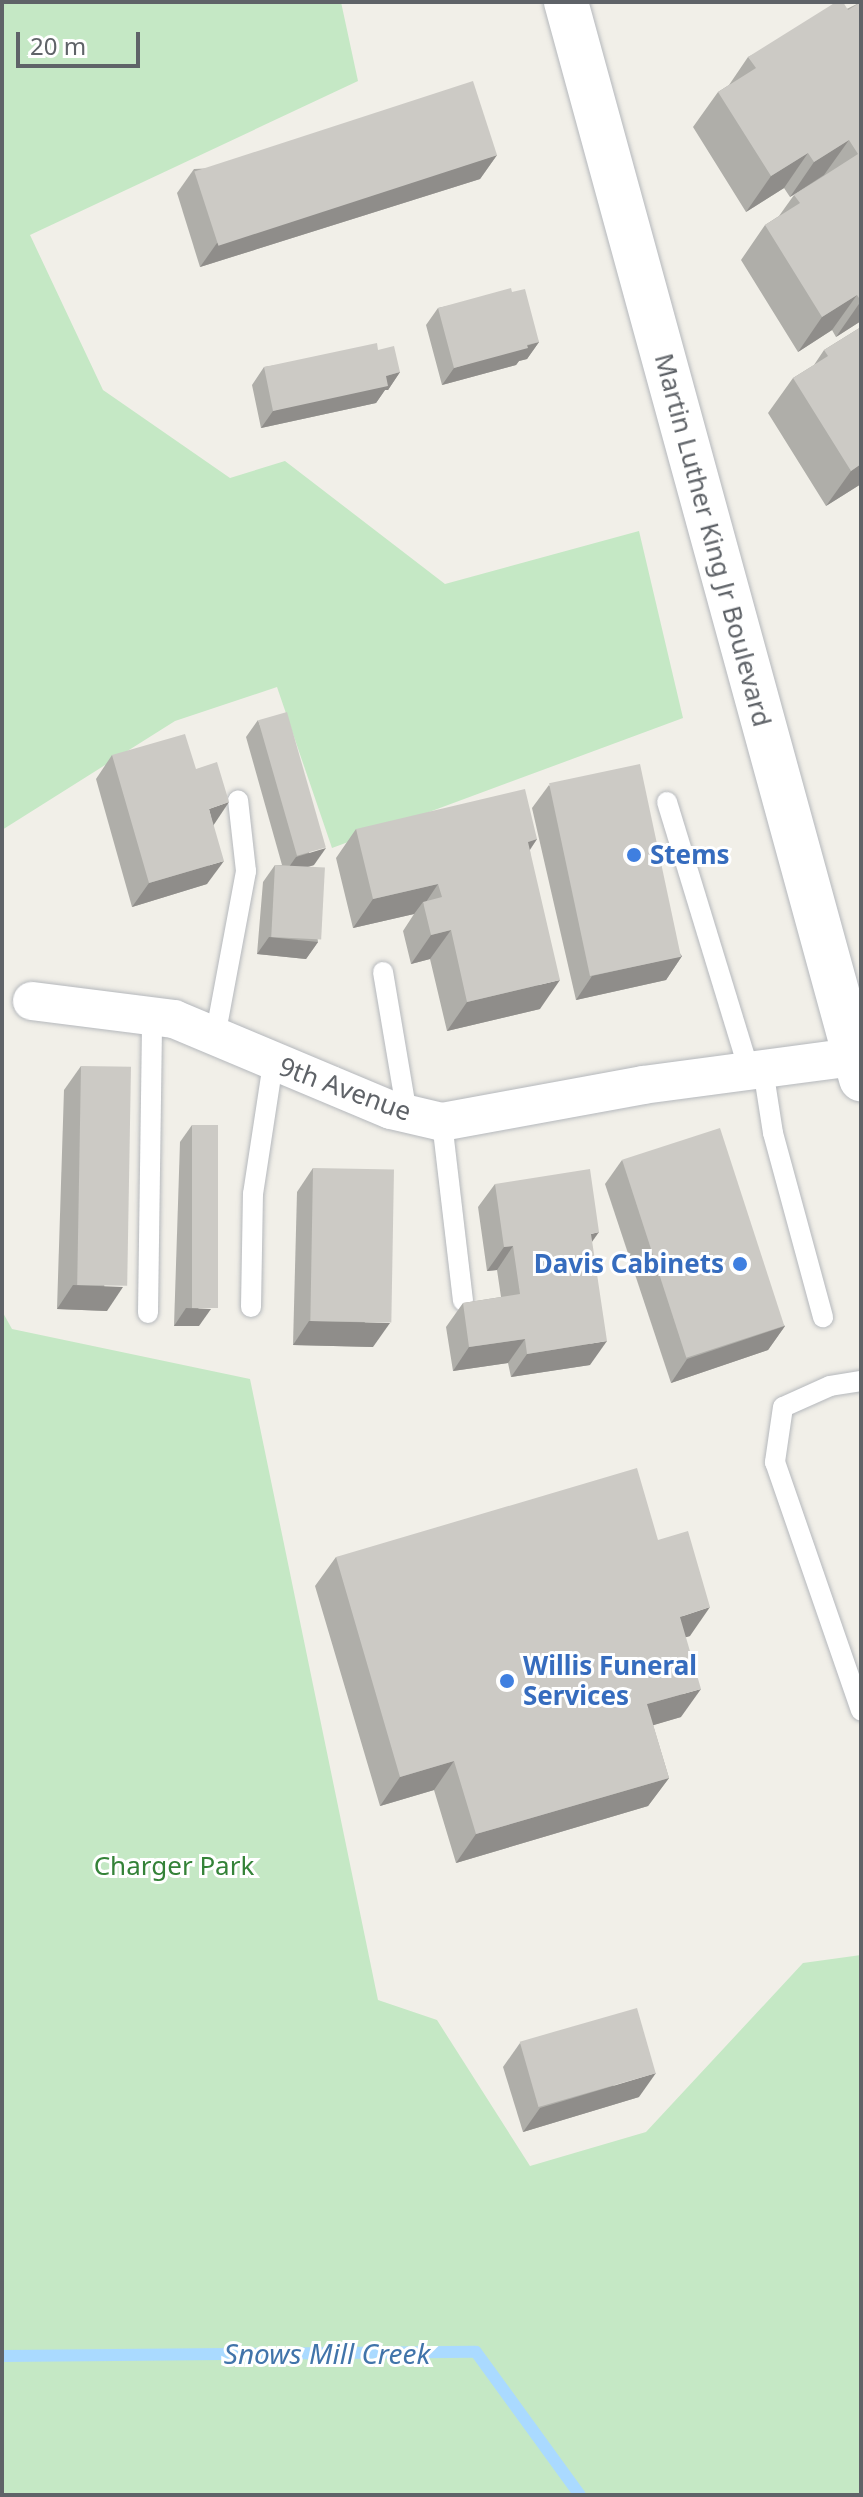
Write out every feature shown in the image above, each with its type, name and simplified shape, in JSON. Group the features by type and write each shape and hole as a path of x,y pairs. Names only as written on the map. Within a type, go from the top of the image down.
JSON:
{"main road":[{"name":"Martin Luther King Jr Boulevard","path":"566,2 858,1068"}],"street":[{"name":"9th Avenue","path":"32,1001 174,1019 273,1064 424,1118 756,1070 858,1068"}],"lane":[{"path":"215,1037 246,871 238,800"},
{"path":"667,802 756,1070 823,1317"},
{"path":"383,972 424,1118 463,1301"},
{"path":"148,1313 152,1017"},
{"path":"251,1307 253,1194 273,1064"},
{"path":"861,1381 830,1386 783,1407 775,1462 861,1711"}],"green space":[{"path":"2,2 341,2 358,81 30,235 103,390 230,478 285,461 445,584 639,531 683,718 332,848 277,687 175,721 2,830"},
{"name":"Charger Park","path":"2,1311 12,1329 250,1379 378,2000 437,2020 530,2166 646,2132 803,1963 861,1955 861,2495 2,2495"}],"building":[{"path":"836,2 843,2 848,10 861,2 861,301 857,295 822,317 765,225 800,203 794,195 858,154 849,140 814,162 808,153 771,176 718,92 756,68 748,57"},
{"path":"473,81 497,155 218,246 194,172"},
{"path":"511,288 512,292 525,289 539,342 527,345 528,348 454,368 438,308"},
{"path":"861,327 861,464 851,471 793,378 828,356 824,350"},
{"path":"377,343 378,350 394,346 400,372 386,376 388,386 273,411 264,367"},
{"path":"287,712 326,848 297,856 258,720"},
{"path":"185,734 196,769 217,762 229,802 209,809 224,861 149,883 112,755"},
{"path":"640,764 681,957 590,976 549,783"},
{"path":"525,789 537,839 528,842 560,980 467,1002 451,930 431,935 423,902 442,897 438,884 373,899 356,829"},
{"path":"275,865 325,868 321,940 271,937"},
{"path":"81,1066 131,1067 127,1286 77,1285"},
{"path":"192,1125 218,1125 218,1308 192,1308"},
{"path":"720,1128 784,1326 686,1358 622,1160"},
{"path":"313,1168 394,1169 391,1322 310,1321"},
{"path":"590,1169 599,1232 591,1234 607,1341 527,1354 525,1339 469,1347 463,1303 520,1294 513,1246 504,1247 495,1184"},
{"name":"Willis Funeral Services","path":"637,1468 658,1540 688,1531 710,1607 680,1617 701,1689 647,1704 669,1778 476,1834 454,1761 400,1777 336,1557"},
{"path":"637,2008 656,2073 538,2107 520,2042"}],"waterway":[{"name":"Snows Mill Creek","path":"2,2356 476,2352 580,2495"}],"place":[{"name":"Stems","path":"634,855"},
{"name":"Davis Cabinets","path":"740,1264"},
{"name":"Willis Funeral Services","path":"507,1681"}]}
